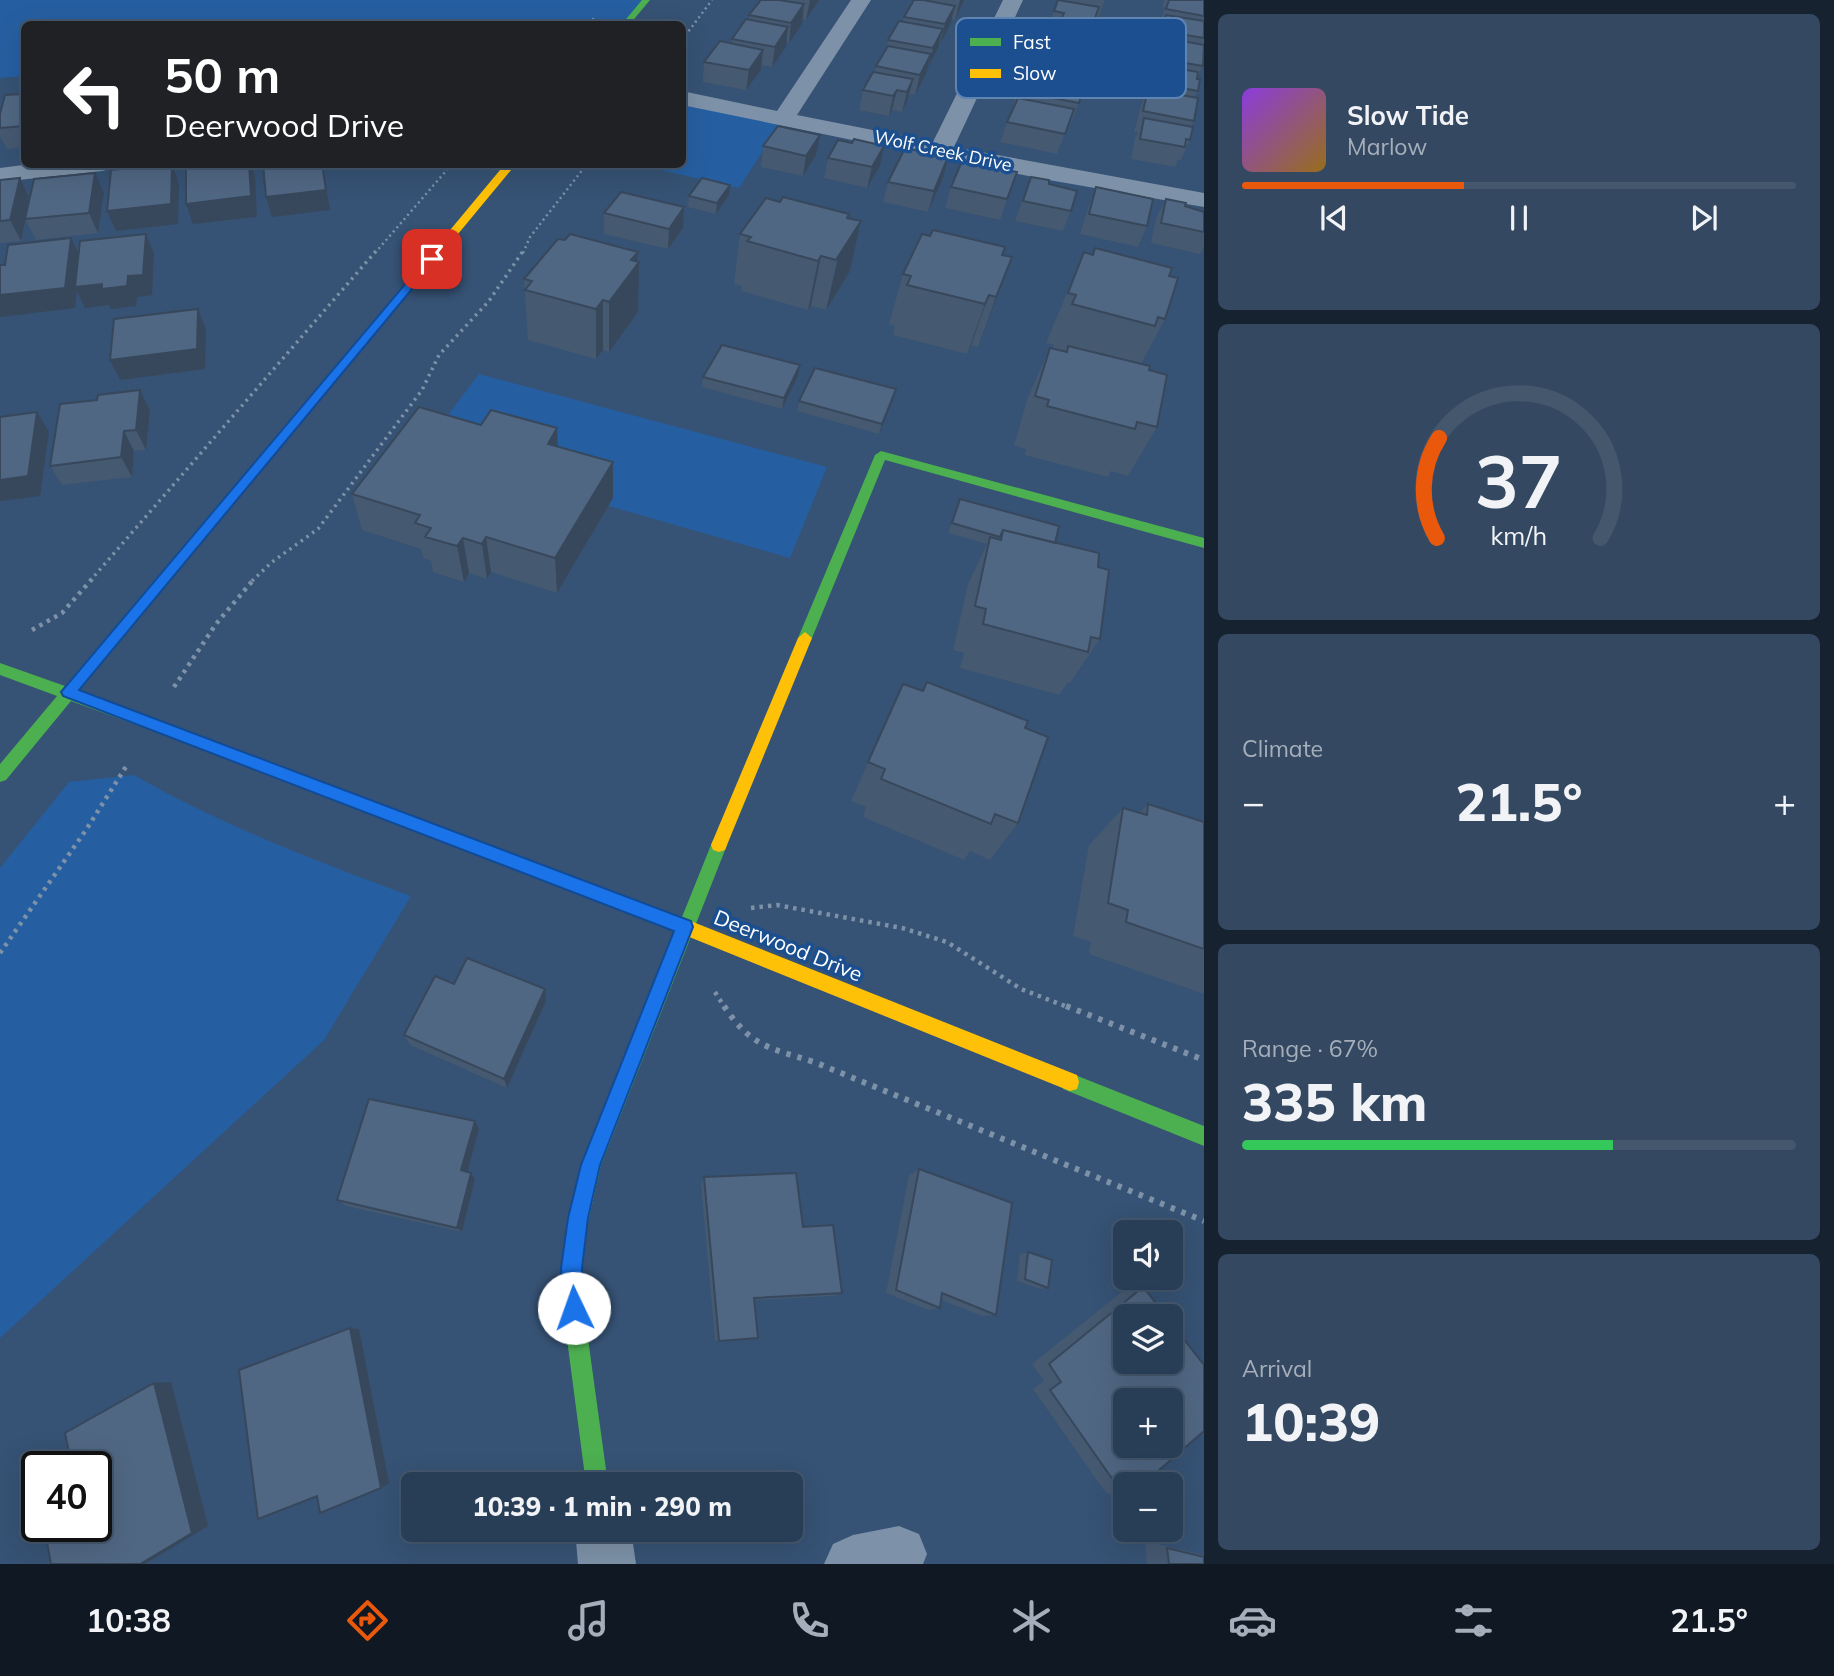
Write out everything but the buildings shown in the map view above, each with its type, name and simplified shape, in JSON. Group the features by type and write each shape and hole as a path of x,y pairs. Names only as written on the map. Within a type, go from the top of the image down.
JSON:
{"street":[{"path":"628,21 646,0"},
{"path":"784,118 860,0"},
{"path":"1004,18 1013,0"},
{"path":"941,150 966,98"},
{"name":"Wolf Creek Drive","path":"686,99 1044,172 1204,200"},
{"path":"0,175 65,168"},
{"path":"0,775 508,168"},
{"path":"595,1472 574,1308 572,1268 578,1218 591,1165 685,927 881,455 1204,543"},
{"name":"Deerwood Drive","path":"0,669 69,692 685,927 1204,1136"},
{"path":"604,1542 607,1564"}],"path":[{"path":"686,35 712,0"},
{"path":"32,629 62,613 449,168"},
{"path":"174,687 195,652 254,579 276,559 308,540 318,529 422,390 439,355 489,301 520,258 530,237 584,168"},
{"path":"0,953 79,841 127,765"},
{"path":"750,908 777,905 902,928 947,942 1021,989 1204,1060"},
{"path":"715,992 739,1030 762,1046 814,1062 1204,1221"}],"shaded area":[{"path":"0,0 646,0 628,21 21,21 21,76 0,78"},
{"path":"686,99 784,118 739,188 652,168 686,168"},
{"path":"479,374 827,467 790,558 609,506 612,498 426,444"},
{"path":"134,775 235,826 411,896 324,1040 0,1338 0,868 69,782"}],"traffic: fast":[{"path":"628,21 646,0"},
{"path":"0,775 430,261"},
{"path":"805,638 881,455 1204,543"},
{"path":"0,669 202,742 678,924"},
{"path":"595,1472 573,1297 572,1258 581,1204 591,1165 719,845"},
{"path":"1070,1082 1204,1136"}],"traffic: slow":[{"path":"430,261 508,168"},
{"path":"719,845 805,638"},
{"path":"678,924 1070,1082"}],"route":[{"path":"432,259 69,692 685,927 591,1165 578,1218 572,1268 574,1308"}]}
